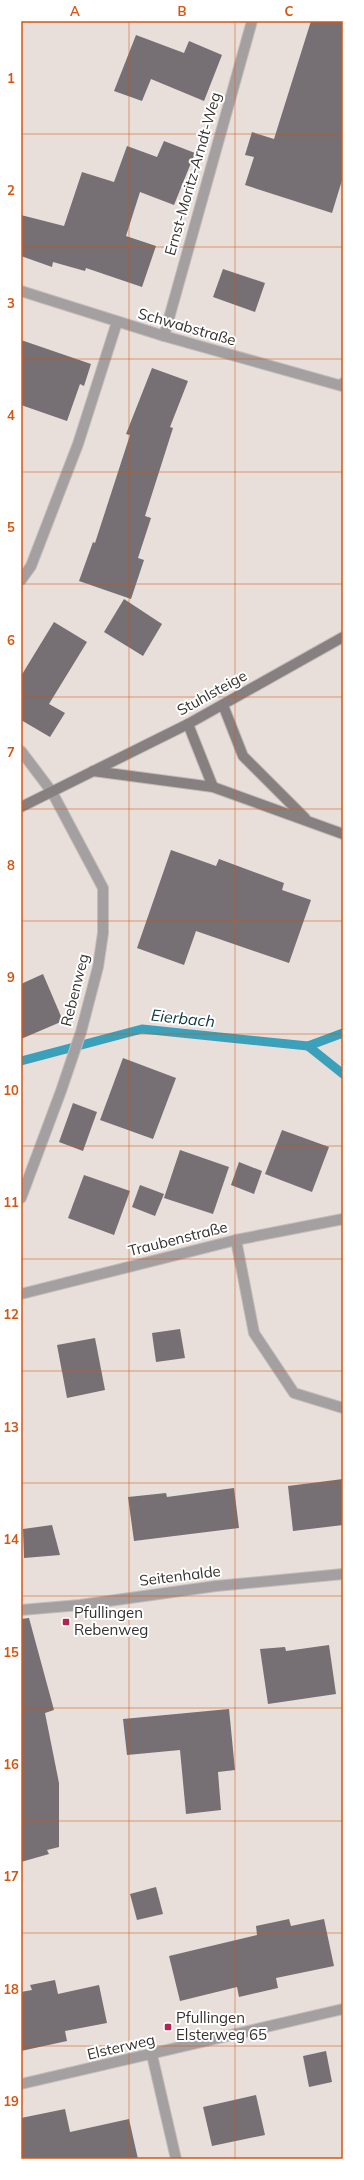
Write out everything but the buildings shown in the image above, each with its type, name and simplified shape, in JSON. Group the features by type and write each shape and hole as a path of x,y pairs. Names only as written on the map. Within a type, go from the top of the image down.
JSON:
{"street":[{"name":"Ernst-Moritz-Arndt-Weg","path":"164,336 252,21"},
{"name":"Schwabstraße","path":"21,291 164,336 342,386 343,383"},
{"path":"21,580 31,566 78,444 117,322"},
{"name":"Stuhlsteige","path":"21,807 223,706 343,637"},
{"path":"223,706 243,756 308,821"},
{"path":"188,724 213,787"},
{"name":"Rebenweg","path":"21,751 52,792 103,888 103,933 98,967 81,1032 61,1091 21,1198"},
{"path":"93,771 213,787 343,834"},
{"name":"Traubenstraße","path":"21,1294 236,1240 343,1219"},
{"path":"236,1240 254,1333 294,1393 343,1408"},
{"name":"Seitenhalde","path":"21,1610 80,1604 216,1586 343,1574"},
{"name":"Elsterweg","path":"21,2084 152,2055 343,2009"},
{"path":"152,2055 176,2159"}],"waterway":[{"name":"Eierbach","path":"21,1061 142,1029 308,1046 343,1033"},
{"path":"308,1046 343,1074"}],"place":[{"name":"Pfullingen Rebenweg","path":"66,1622"},
{"name":"Pfullingen Elsterweg 65","path":"168,2027"}]}
